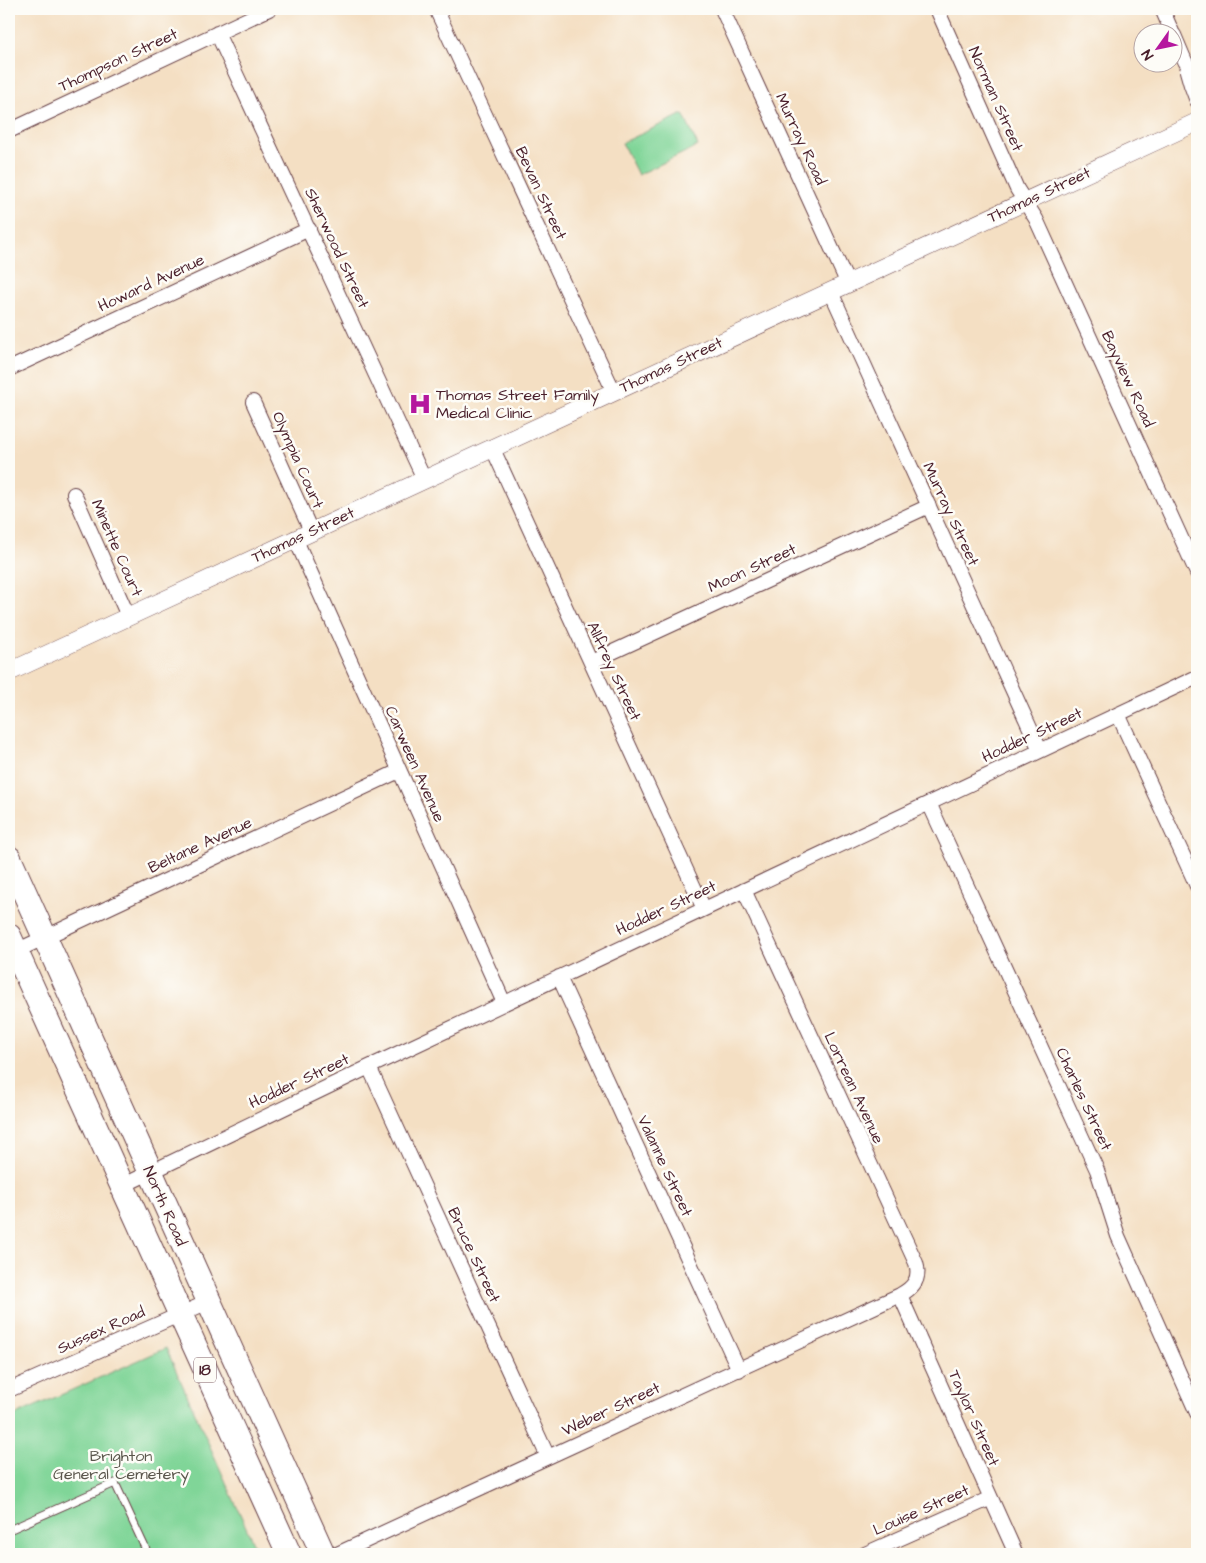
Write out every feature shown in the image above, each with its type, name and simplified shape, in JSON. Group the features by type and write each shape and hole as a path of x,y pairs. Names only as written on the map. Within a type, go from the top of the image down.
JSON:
{"highway":[{"name":"North Road","path":"9,858 46,937 149,1172 323,1554"},
{"name":"North Road","path":"12,943 289,1554"}],"street":[{"name":"Thompson Street","path":"9,131 269,9"},
{"name":"Bevan Street","path":"436,9 614,392"},
{"name":"Murray Road","path":"722,9 848,284"},
{"name":"Norman Street","path":"937,9 1017,189 1025,202"},
{"path":"1162,9 1168,22"},
{"name":"Sherwood Street","path":"217,33 424,479"},
{"path":"1185,61 1197,80"},
{"path":"1185,61 1197,101"},
{"name":"Thomas Street","path":"9,672 1197,122"},
{"name":"Bayview Road","path":"1025,202 1036,219 1197,573"},
{"name":"Howard Avenue","path":"9,369 309,229"},
{"name":"Murray Street","path":"831,292 1040,750"},
{"name":"Olympia Court","path":"253,402 303,535"},
{"name":"Allfrey Street","path":"492,447 704,908"},
{"name":"Minette Court","path":"74,494 128,616"},
{"name":"Moon Street","path":"591,662 929,506"},
{"name":"Carween Avenue","path":"303,535 399,771 504,1004"},
{"name":"Hodder Street","path":"122,1186 704,908 1197,677"},
{"path":"1118,714 1197,886"},
{"name":"Beltane Avenue","path":"12,943 46,937 399,771"},
{"name":"Charles Street","path":"929,802 1097,1170 1118,1236 1197,1413"},
{"name":"Lorrean Avenue","path":"744,890 916,1263 918,1272 914,1285 900,1295"},
{"name":"Valanne Street","path":"559,978 739,1370"},
{"name":"Bruce Street","path":"369,1067 548,1457"},
{"name":"Weber Street","path":"337,1554 900,1295"},
{"name":"Taylor Street","path":"900,1295 1016,1554"},
{"name":"Sussex Road","path":"9,1390 208,1302"},
{"name":"Louise Street","path":"865,1554 991,1498"}],"lane":[{"path":"9,1530 115,1483 148,1554"}],"green space":[{"path":"683,114 698,146 638,175 622,143"},
{"name":"Brighton General Cemetery","path":"166,1348 258,1554 9,1554 9,1418"}],"place":[{"name":"Thomas Street Family Medical Clinic","path":"420,404"}]}
